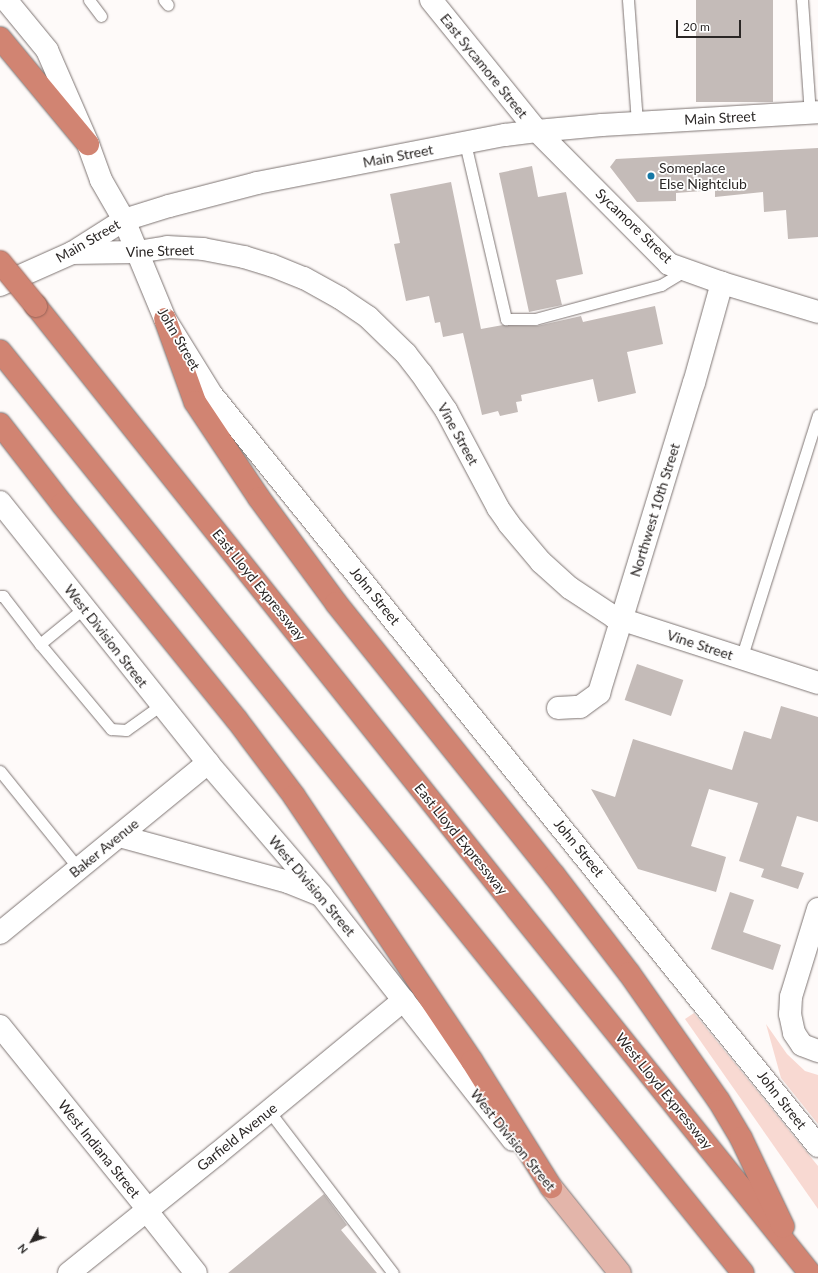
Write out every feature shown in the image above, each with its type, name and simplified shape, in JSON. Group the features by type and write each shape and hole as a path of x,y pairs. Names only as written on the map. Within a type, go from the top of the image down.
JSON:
{"highway":[{"path":"0,38 88,144"},
{"name":"East Lloyd Expressway","path":"0,262 517,909"},
{"path":"165,320 195,402 259,498 336,603 554,875 629,973 719,1100 741,1138 805,1266"},
{"path":"0,351 743,1273"},
{"path":"0,424 62,504 237,720 294,796 472,1061 551,1187"},
{"name":"West Lloyd Expressway","path":"517,909 805,1266"}],"main road":[{"name":"John Street","path":"6,0 47,50 88,144 101,180 124,220 165,320 212,395 818,1146"},
{"name":"East Sycamore Street","path":"432,0 537,131"},
{"name":"Main Street","path":"0,285 72,253 124,220 257,183 465,143 537,131 637,123 814,113"},
{"name":"Sycamore Street","path":"537,131 669,264 722,283 818,312"},
{"name":"Vine Street","path":"72,253 137,252 168,248 203,249 244,257 271,265 304,278 340,298 368,317 406,354 422,373 446,410 498,508 509,524 541,562 570,588 621,620 818,683"},
{"name":"Northwest 10th Street","path":"558,708 580,707 599,693 694,383 722,283"},
{"name":"West Division Street","path":"0,502 208,763 321,895 404,1000 468,1085 620,1273"},
{"name":"Baker Avenue","path":"0,933 208,763"},
{"path":"119,836 280,880 321,895"},
{"path":"810,1048 794,1033 790,1014 791,997 818,909"},
{"name":"Garfield Avenue","path":"69,1273 404,1000"},
{"name":"West Indiana Street","path":"0,1026 143,1203 146,1210 196,1273"}],"lane":[{"path":"88,0 101,16"},
{"path":"628,0 637,123"},
{"path":"802,0 814,113"},
{"path":"465,143 506,319 535,318 661,285 686,270"},
{"path":"741,659 818,415"},
{"path":"0,596 3,596 40,644 111,729 126,730 161,705"},
{"path":"40,644 84,608"},
{"path":"0,771 79,869"},
{"path":"269,1111 393,1273"}],"shaded area":[{"path":"694,1013 818,1166 818,1209 685,1019"},
{"path":"766,1024 787,1054 805,1071 818,1075 818,1124 781,1078"}],"building":[{"path":"696,0 773,0 773,102 696,102"},
{"path":"818,148 818,237 788,239 786,210 764,212 763,192 715,197 715,190 676,193 676,201 637,202 610,167 616,159"},
{"path":"532,166 538,197 566,192 583,274 556,280 562,305 529,312 499,173"},
{"path":"451,182 481,329 503,325 537,326 581,316 583,322 655,306 663,344 627,352 636,393 598,402 593,379 521,395 522,401 516,402 518,412 500,416 498,411 482,415 463,333 443,337 440,322 435,323 429,296 406,301 394,244 400,243 390,194"},
{"path":"637,664 683,680 671,716 625,700"},
{"path":"781,706 818,717 818,822 797,816 781,866 804,873 798,889 761,877 764,869 739,861 758,803 709,789 691,846 726,857 716,892 638,869 591,789 615,797 633,739 732,770 744,731 771,739"},
{"path":"730,892 754,900 743,932 781,945 773,970 711,949"},
{"path":"324,1194 347,1225 341,1230 377,1273 228,1273"}],"place":[{"name":"Someplace Else Nightclub","path":"651,176"}]}
